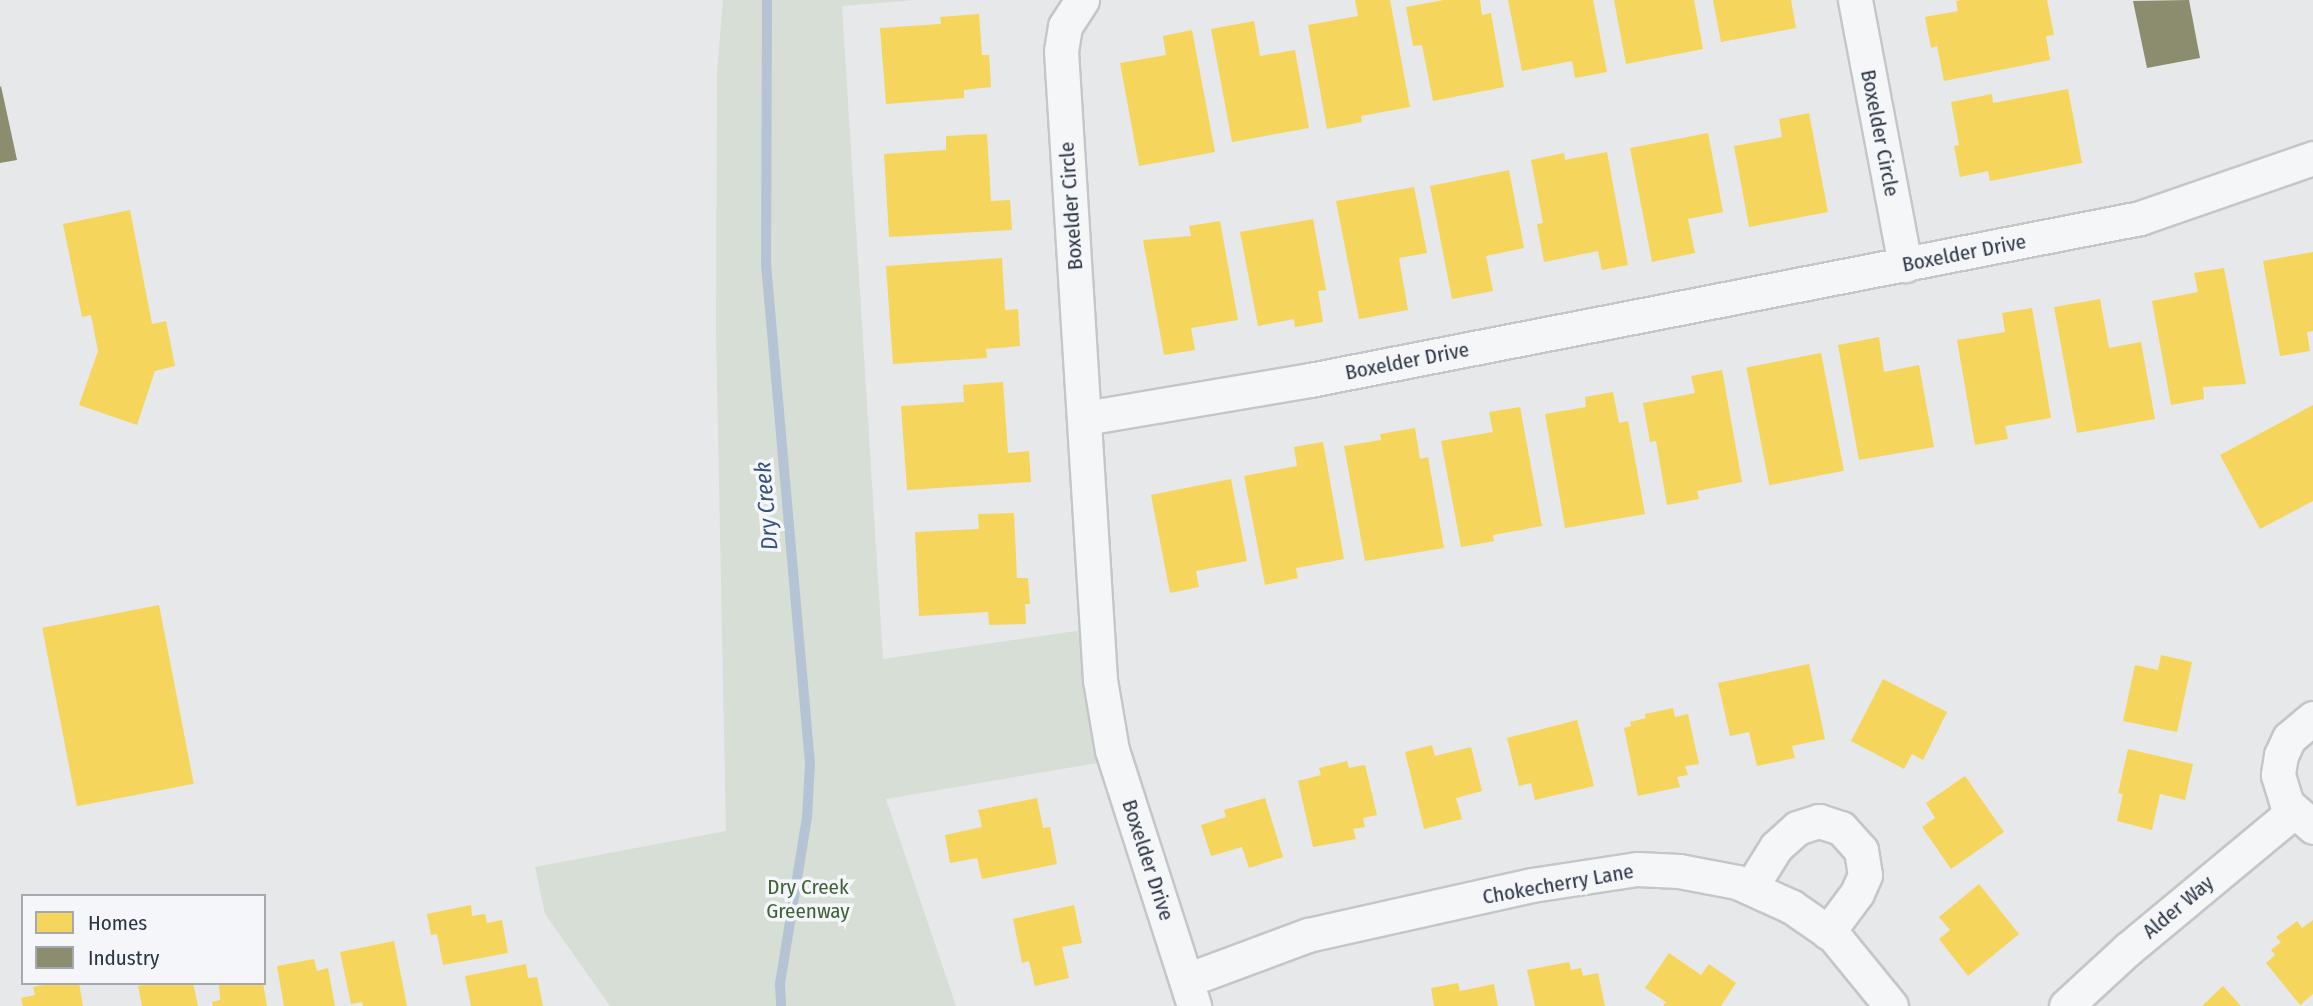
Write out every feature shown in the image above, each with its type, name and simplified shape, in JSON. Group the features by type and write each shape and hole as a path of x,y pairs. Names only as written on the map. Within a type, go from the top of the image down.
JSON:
{"street":[{"name":"Boxelder Circle","path":"1082,0 1070,14 1060,44 1085,418"},
{"name":"Boxelder Circle","path":"1855,0 1905,265"},
{"name":"Boxelder Drive","path":"1190,993 1108,730 1096,628 1085,418 1323,377 2140,218 2313,158"},
{"path":"2303,819 2280,786 2281,755 2289,738 2313,718"},
{"name":"Alder Way","path":"2066,1006 2128,949 2303,819"},
{"path":"1751,887 1776,847 1797,828 1819,821 1841,828 1861,850 1865,875 1857,893 1828,932"},
{"name":"Chokecherry Lane","path":"1190,993 1308,935 1613,871 1679,871 1751,887 1792,907 1848,950 1891,1006"}],"green space":[{"name":"Dry Creek Greenway","path":"723,0 915,0 842,6 883,659 1096,628 1115,760 886,799 956,1006 610,1006 545,914 535,867 726,831 716,333 717,71"}],"building: Homes":[{"path":"1355,0 1390,0 1410,107 1361,116 1362,122 1327,129 1308,25 1358,16"},
{"path":"1444,0 1480,0 1482,15 1491,13 1504,87 1433,101 1422,45 1413,46 1406,7"},
{"path":"1508,0 1593,0 1607,72 1575,78 1572,61 1522,71"},
{"path":"1614,0 1694,0 1703,49 1626,64"},
{"path":"1713,0 1791,0 1796,28 1721,42"},
{"path":"2047,0 2054,35 2046,36 2050,60 1944,81 1937,46 1931,48 1925,17 1958,11 1956,1"},
{"path":"979,14 982,55 989,55 991,87 964,90 964,98 886,104 880,28 941,24 940,17"},
{"path":"1254,21 1260,56 1295,50 1309,128 1232,142 1211,29"},
{"path":"1192,30 1215,152 1139,166 1120,63 1166,55 1163,36"},
{"path":"2068,89 2082,163 1990,181 1988,171 1960,177 1954,146 1959,145 1951,102 1992,94 1993,103"},
{"path":"1809,113 1828,212 1749,227 1734,146 1782,137 1779,119"},
{"path":"1708,133 1723,212 1688,219 1695,253 1652,262 1630,148"},
{"path":"987,134 991,201 1010,200 1012,230 889,237 884,154 946,150 946,136"},
{"path":"1607,152 1628,265 1602,270 1598,251 1544,262 1537,224 1543,223 1531,160 1564,153 1565,160"},
{"path":"1509,170 1524,248 1486,256 1493,291 1452,299 1430,186"},
{"path":"1414,187 1427,253 1399,258 1408,310 1359,319 1336,201"},
{"path":"130,210 152,324 166,321 175,366 155,371 137,425 79,405 98,351 91,315 82,317 63,224"},
{"path":"1313,219 1326,290 1318,291 1323,322 1295,327 1294,319 1258,326 1240,232"},
{"path":"1220,221 1238,320 1191,328 1195,350 1164,355 1143,240 1191,236 1189,226"},
{"path":"2313,252 2313,331 2307,332 2310,351 2280,356 2263,261"},
{"path":"1002,258 1005,310 1018,309 1020,346 986,349 987,358 893,364 886,266"},
{"path":"2224,268 2246,384 2203,387 2204,399 2171,405 2152,301 2198,292 2194,273"},
{"path":"2100,299 2109,348 2141,342 2155,419 2077,433 2054,307"},
{"path":"2032,308 2051,418 2005,426 2008,439 1975,445 1957,340 2005,332 2002,313"},
{"path":"1879,337 1884,372 1919,365 1934,447 1859,460 1838,345"},
{"path":"1821,353 1844,471 1769,485 1746,368"},
{"path":"1722,370 1742,482 1697,491 1699,499 1667,505 1656,441 1650,442 1643,403 1695,393 1691,376"},
{"path":"1003,382 1008,453 1029,451 1031,482 907,490 901,406 964,402 963,385"},
{"path":"1613,392 1619,423 1628,421 1645,514 1565,528 1545,414 1586,407 1585,397"},
{"path":"2313,405 2313,501 2260,529 2220,455"},
{"path":"1520,407 1542,526 1493,535 1494,541 1461,547 1441,441 1493,432 1489,412"},
{"path":"1415,428 1420,459 1428,457 1444,548 1365,561 1344,446 1381,440 1380,434"},
{"path":"1323,442 1344,559 1296,568 1298,578 1265,585 1244,476 1297,466 1294,447"},
{"path":"1231,479 1247,561 1196,571 1199,587 1170,593 1151,495"},
{"path":"1014,513 1017,578 1028,578 1030,604 1025,604 1026,624 989,625 988,612 919,616 915,532 979,529 978,514"},
{"path":"159,605 194,784 77,806 42,628"},
{"path":"2161,655 2192,662 2177,732 2123,721 2135,665 2158,670"},
{"path":"1809,664 1825,739 1792,746 1795,758 1757,766 1749,732 1730,736 1718,683"},
{"path":"1883,679 1947,712 1923,760 1912,754 1904,769 1851,741"},
{"path":"1673,708 1675,717 1688,714 1699,764 1685,766 1688,775 1677,777 1680,787 1638,796 1624,728 1631,726 1630,722 1646,718 1645,714"},
{"path":"1577,720 1594,786 1535,800 1531,783 1519,786 1507,738"},
{"path":"1432,745 1435,756 1471,747 1482,791 1456,798 1462,819 1424,829 1405,752"},
{"path":"2128,749 2193,764 2185,800 2160,794 2152,830 2117,821 2123,794 2118,793"},
{"path":"1347,761 1349,768 1365,765 1377,815 1363,818 1365,827 1353,829 1356,839 1313,847 1298,781 1321,775 1319,768"},
{"path":"1965,776 2004,832 1951,869 1922,827 1935,818 1926,803"},
{"path":"1037,798 1043,828 1050,827 1057,864 982,879 977,858 950,863 945,835 982,827 978,810"},
{"path":"1265,798 1283,857 1249,868 1242,847 1211,856 1201,825 1226,817 1224,810"},
{"path":"1979,884 2019,934 1968,976 1939,939 1950,930 1939,917"},
{"path":"471,905 472,916 485,914 487,923 502,920 508,953 443,965 437,934 431,935 427,914"},
{"path":"1074,905 1082,943 1062,947 1069,978 1035,986 1029,961 1022,963 1013,919"},
{"path":"2313,920 2313,994 2300,1005 2266,963 2275,955 2271,950 2281,942 2276,937 2297,921 2302,928"},
{"path":"394,941 407,1006 363,1006 362,1002 351,1004 340,952"},
{"path":"1669,953 1701,975 1709,964 1736,983 1721,1006 1663,1006 1666,1002 1645,988"},
{"path":"314,959 317,971 328,968 335,1006 284,1006 277,966"},
{"path":"1569,962 1571,970 1581,968 1583,976 1598,973 1605,1006 1535,1006 1527,970"},
{"path":"526,964 528,978 537,977 543,1006 471,1006 465,976"},
{"path":"1458,983 1460,991 1494,984 1498,1006 1434,1006 1431,988"},
{"path":"79,985 83,1006 23,1006 21,998 35,995 33,987"},
{"path":"193,985 198,1006 142,1006 138,986"},
{"path":"219,985 263,985 267,1006 213,1006 212,1002 220,1000"},
{"path":"2223,986 2241,1006 2202,1006"}],"building: Industry":[{"path":"2189,0 2200,58 2147,68 2133,1"},
{"path":"0,87 17,160 0,163"}],"waterway":[{"name":"Dry Creek","path":"767,0 766,264 810,764 807,817 780,984 781,1006"}]}
